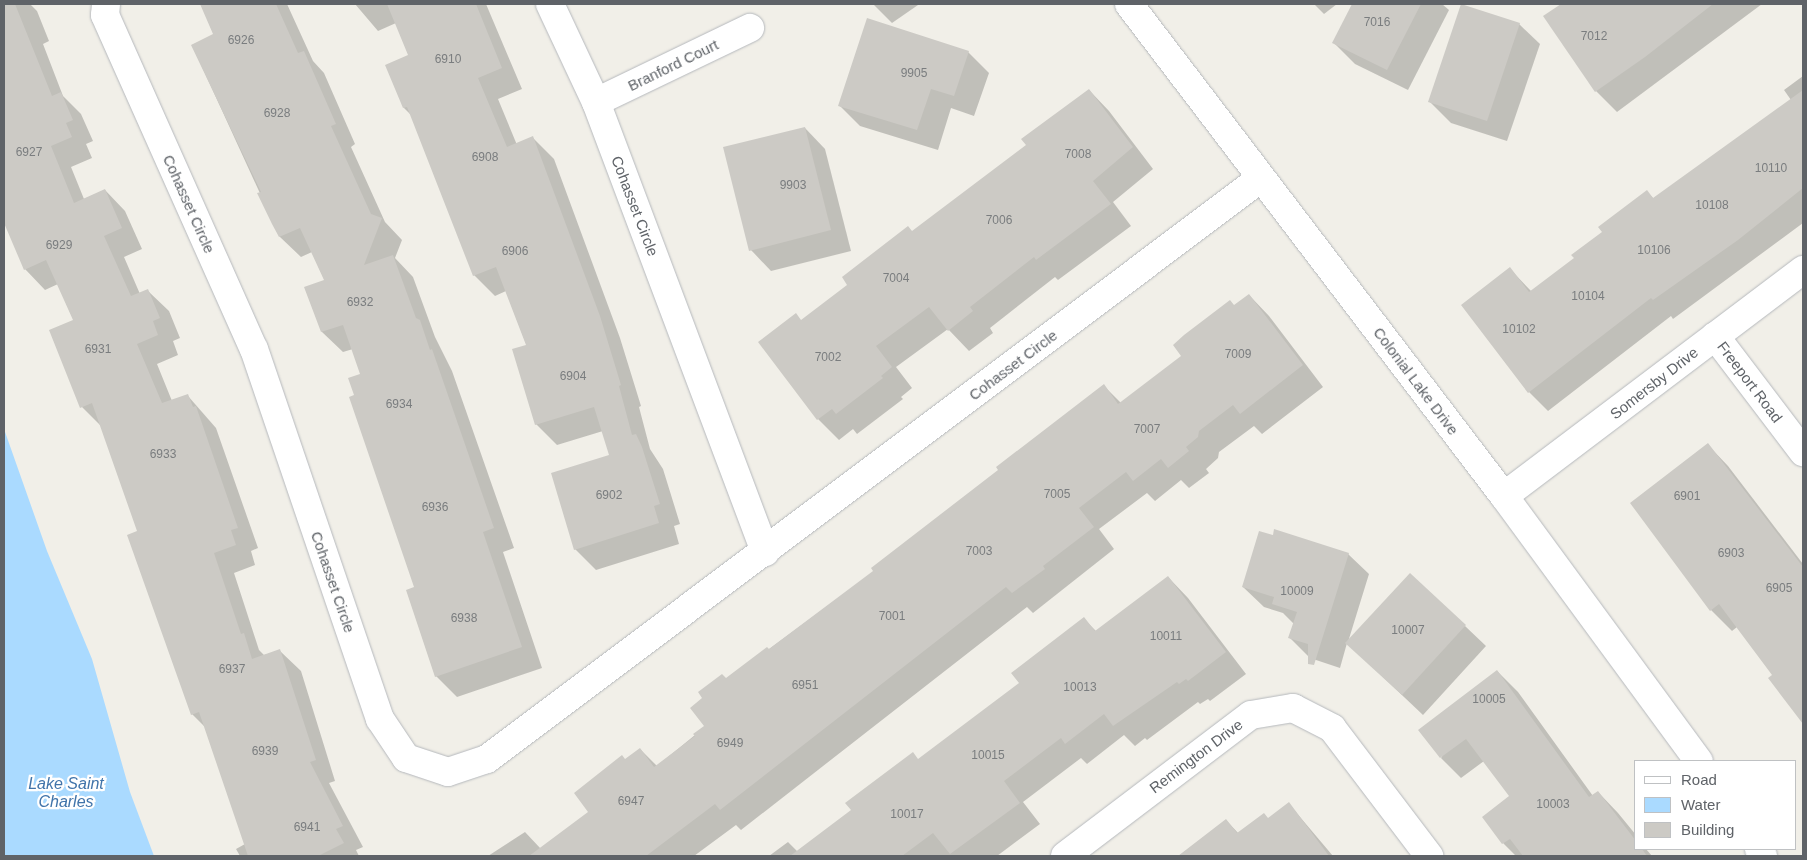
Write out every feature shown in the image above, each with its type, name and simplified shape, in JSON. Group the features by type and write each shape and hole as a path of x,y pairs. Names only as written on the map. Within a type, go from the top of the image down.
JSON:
{"street":[{"name":"Cohasset Circle","path":"106,4 105,15 254,349 380,720 406,758 448,772 487,759 1261,178"},
{"name":"Cohasset Circle","path":"550,4 596,102 765,552"},
{"name":"Colonial Lake Drive","path":"1129,4 1504,496 1698,760"},
{"name":"Branford Court","path":"596,102 750,28"},
{"name":"Somersby Drive","path":"1504,496 1803,270"},
{"name":"Freeport Road","path":"1715,336 1803,452"},
{"name":"Remington Drive","path":"1065,856 1251,715 1293,708 1332,728 1429,856"}],"water":[{"name":"Lake Saint Charles","path":"4,429 47,551 92,659 130,792 154,856 4,856"}],"building":[{"path":"4,4 15,4 52,96 61,92 73,120 66,123 72,137 51,146 74,203 105,189 122,228 104,236 131,296 148,289 160,318 153,321 158,335 137,344 162,403 188,394 193,407 196,406 238,528 231,530 236,545 214,553 241,634 244,633 252,659 280,649 316,760 310,762 343,826 336,829 344,843 318,856 248,856 199,712 191,715 127,535 137,531 92,403 80,408 49,330 73,320 46,260 24,270 4,223"},
{"path":"200,4 276,4 298,53 304,51 336,124 331,126 371,214 382,218 364,265 393,255 416,318 420,320 430,350 432,349 494,528 483,532 522,647 435,677 406,590 414,587 349,397 354,395 348,378 360,374 343,325 321,332 304,287 324,280 300,228 279,237 257,193 261,192 191,45 213,34"},
{"path":"387,4 476,4 502,68 478,78 507,147 533,136 600,316 621,385 619,386 632,435 636,434 642,447 660,504 654,506 659,523 574,550 551,473 609,455 594,407 535,425 512,349 526,345 496,267 473,276 407,107 403,108 385,65 408,55"},
{"path":"1352,4 1421,4 1387,70 1332,43"},
{"path":"1461,4 1520,23 1487,121 1428,102"},
{"path":"1561,4 1713,4 1645,57 1595,92 1543,16"},
{"path":"867,18 969,51 954,96 931,89 917,130 838,106"},
{"path":"1089,89 1133,147 1093,181 1111,204 1036,260 1034,257 970,307 973,311 948,331 929,307 876,346 892,367 881,376 883,378 836,414 832,409 817,420 758,342 796,313 801,320 847,285 842,277 908,226 912,231 1026,145 1021,139"},
{"path":"1803,90 1803,188 1738,240 1653,300 1651,298 1528,393 1461,305 1510,267 1529,292 1574,258 1571,255 1602,232 1598,227 1647,190 1653,198"},
{"path":"805,127 831,230 749,251 723,147"},
{"path":"1249,294 1303,365 1240,414 1233,405 1199,431 1198,437 1186,447 1189,451 1168,468 1161,459 1133,481 1126,472 1079,508 1094,527 1043,566 1045,569 1012,593 1006,587 720,810 715,804 646,856 529,856 588,812 574,793 622,755 625,759 640,748 654,767 695,736 693,734 704,726 690,708 702,698 698,692 722,674 726,678 767,647 769,649 873,571 871,568 998,470 996,467 1104,384 1118,404 1181,356 1173,345 1184,335 1230,300 1234,305"},
{"path":"1708,443 1803,567 1803,724 1768,678 1772,675 1719,604 1710,611 1630,503"},
{"path":"1274,529 1349,553 1314,665 1308,664 1308,644 1288,638 1297,612 1272,604 1274,597 1242,587 1259,531 1273,535"},
{"path":"1410,573 1466,625 1402,695 1345,643"},
{"path":"1168,576 1226,652 1188,681 1186,679 1179,684 1177,682 1113,726 1104,714 1065,744 1061,738 1004,781 1020,803 950,854 933,833 902,856 790,856 851,810 845,803 913,752 918,759 1019,683 1011,673 1084,617 1095,631"},
{"path":"1497,670 1589,797 1598,791 1634,838 1634,850 1643,850 1647,856 1523,856 1510,839 1502,844 1482,817 1509,796 1466,739 1440,758 1418,730"},
{"path":"1289,802 1329,856 1178,856 1226,819 1237,833 1264,813 1268,818"}]}
